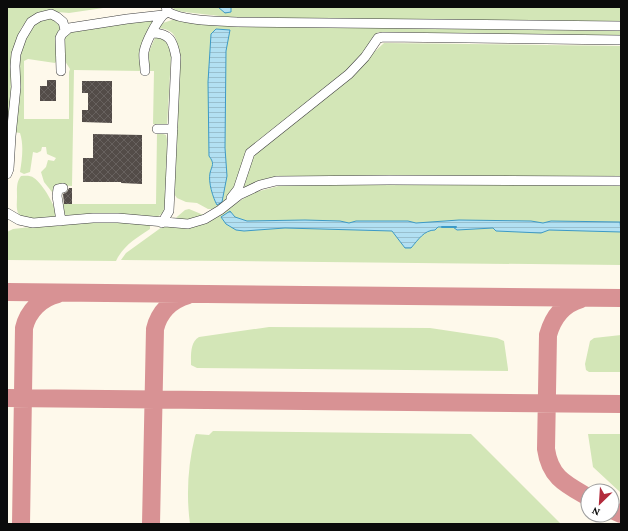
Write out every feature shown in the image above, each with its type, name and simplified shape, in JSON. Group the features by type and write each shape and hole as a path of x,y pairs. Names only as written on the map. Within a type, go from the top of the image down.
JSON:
{"lane":[{"path":"145,71 144,50 159,20 166,11"},
{"path":"61,71 60,38 65,30 166,11 176,15 198,19 255,22 621,26"},
{"path":"7,174 9,169 16,87 16,54 22,36 31,22 39,17 51,14 58,17 63,22 65,30"},
{"path":"152,33 165,34 174,45 176,57 169,211 162,223"},
{"path":"220,210 238,189 250,153 349,74 365,57 378,38 621,40"},
{"path":"156,129 172,129"},
{"path":"7,213 26,222 33,223 93,218 118,218 162,223 188,224 205,219 220,210 239,195 260,185 276,181 621,181"},
{"path":"61,221 57,196 58,189 63,188"}],"green space":[{"path":"7,7 110,7 69,13 46,11 30,19 21,28 15,48 12,68 7,167"},
{"path":"172,7 621,7 621,23 228,17 176,11"},
{"path":"54,18 62,26 57,60 55,63 28,59 24,61 24,119 69,119 70,69 63,58 64,39 67,34 73,31 153,19 149,32 142,71 74,70 72,186 61,186 52,192 44,182 41,172 46,167 48,160 54,161 56,158 47,154 46,147 42,147 41,151 37,153 33,152 30,172 24,174 20,172 22,142 20,133 14,132 19,47 35,20"},
{"path":"175,19 267,26 621,31 621,36 378,32 363,57 247,153 238,184 227,201 216,209 208,209 197,203 186,202 177,198 174,194 179,56 178,45 175,36 172,33 158,28 163,23"},
{"path":"162,37 170,44 171,57 167,126 153,124 154,71 149,71 148,61 150,50 155,38"},
{"path":"384,43 621,46 621,179 293,178 241,193 251,157"},
{"path":"157,132 166,135 167,140 166,206 163,213 157,217 63,217 61,204 156,204"},
{"path":"21,176 32,177 38,181 52,202 57,217 36,219 20,216 17,209 17,189 18,181"},
{"path":"290,183 621,185 621,265 121,260 126,253 162,227 217,216 252,193"},
{"path":"189,209 206,216 193,222 171,222 185,210"},
{"path":"113,221 148,223 150,226 150,229 135,239 122,251 116,261 7,260 7,232 13,229"},
{"path":"269,327 430,328 497,338 504,341 508,371 197,368 191,365 193,345 199,337"},
{"path":"621,335 621,372 589,372 586,370 585,364 590,341 594,338"},
{"path":"213,431 471,434 561,524 190,524 188,480 195,436 196,434 209,435"},
{"path":"588,434 621,434 621,493 620,483 610,483 593,467"}],"water":[{"path":"218,7 231,7 231,12 225,13"},
{"path":"216,29 230,30 226,51 225,148 227,176 222,202 217,205 210,185 212,163 209,156 208,82 211,34"},
{"path":"230,211 235,217 247,221 305,220 340,221 349,223 356,221 408,221 416,223 459,220 531,221 543,223 551,221 620,222 621,232 549,230 541,233 496,231 493,228 457,230 453,227 438,227 435,230 431,230 424,234 411,248 405,248 392,231 285,228 244,231 236,230 226,224 221,217"}],"building":[{"path":"47,80 56,80 56,101 40,101 40,86 47,86"},
{"path":"82,81 112,81 112,123 82,122 82,110 88,110 88,93 82,93"},
{"path":"93,134 142,135 142,184 121,182 83,182 83,158 93,158"},
{"path":"69,188 72,188 72,204 64,204 63,194 67,192"}],"waterway":[{"path":"442,227 456,227"}],"taxiway":[{"path":"7,292 621,298"},
{"path":"21,524 24,328 29,316 36,306 46,299 58,294"},
{"path":"151,524 155,329 159,317 171,303 188,295"},
{"path":"580,492 560,479 555,473 548,459 546,449 548,335 553,322 560,312 569,304 581,299"},
{"path":"7,398 621,404"}]}
